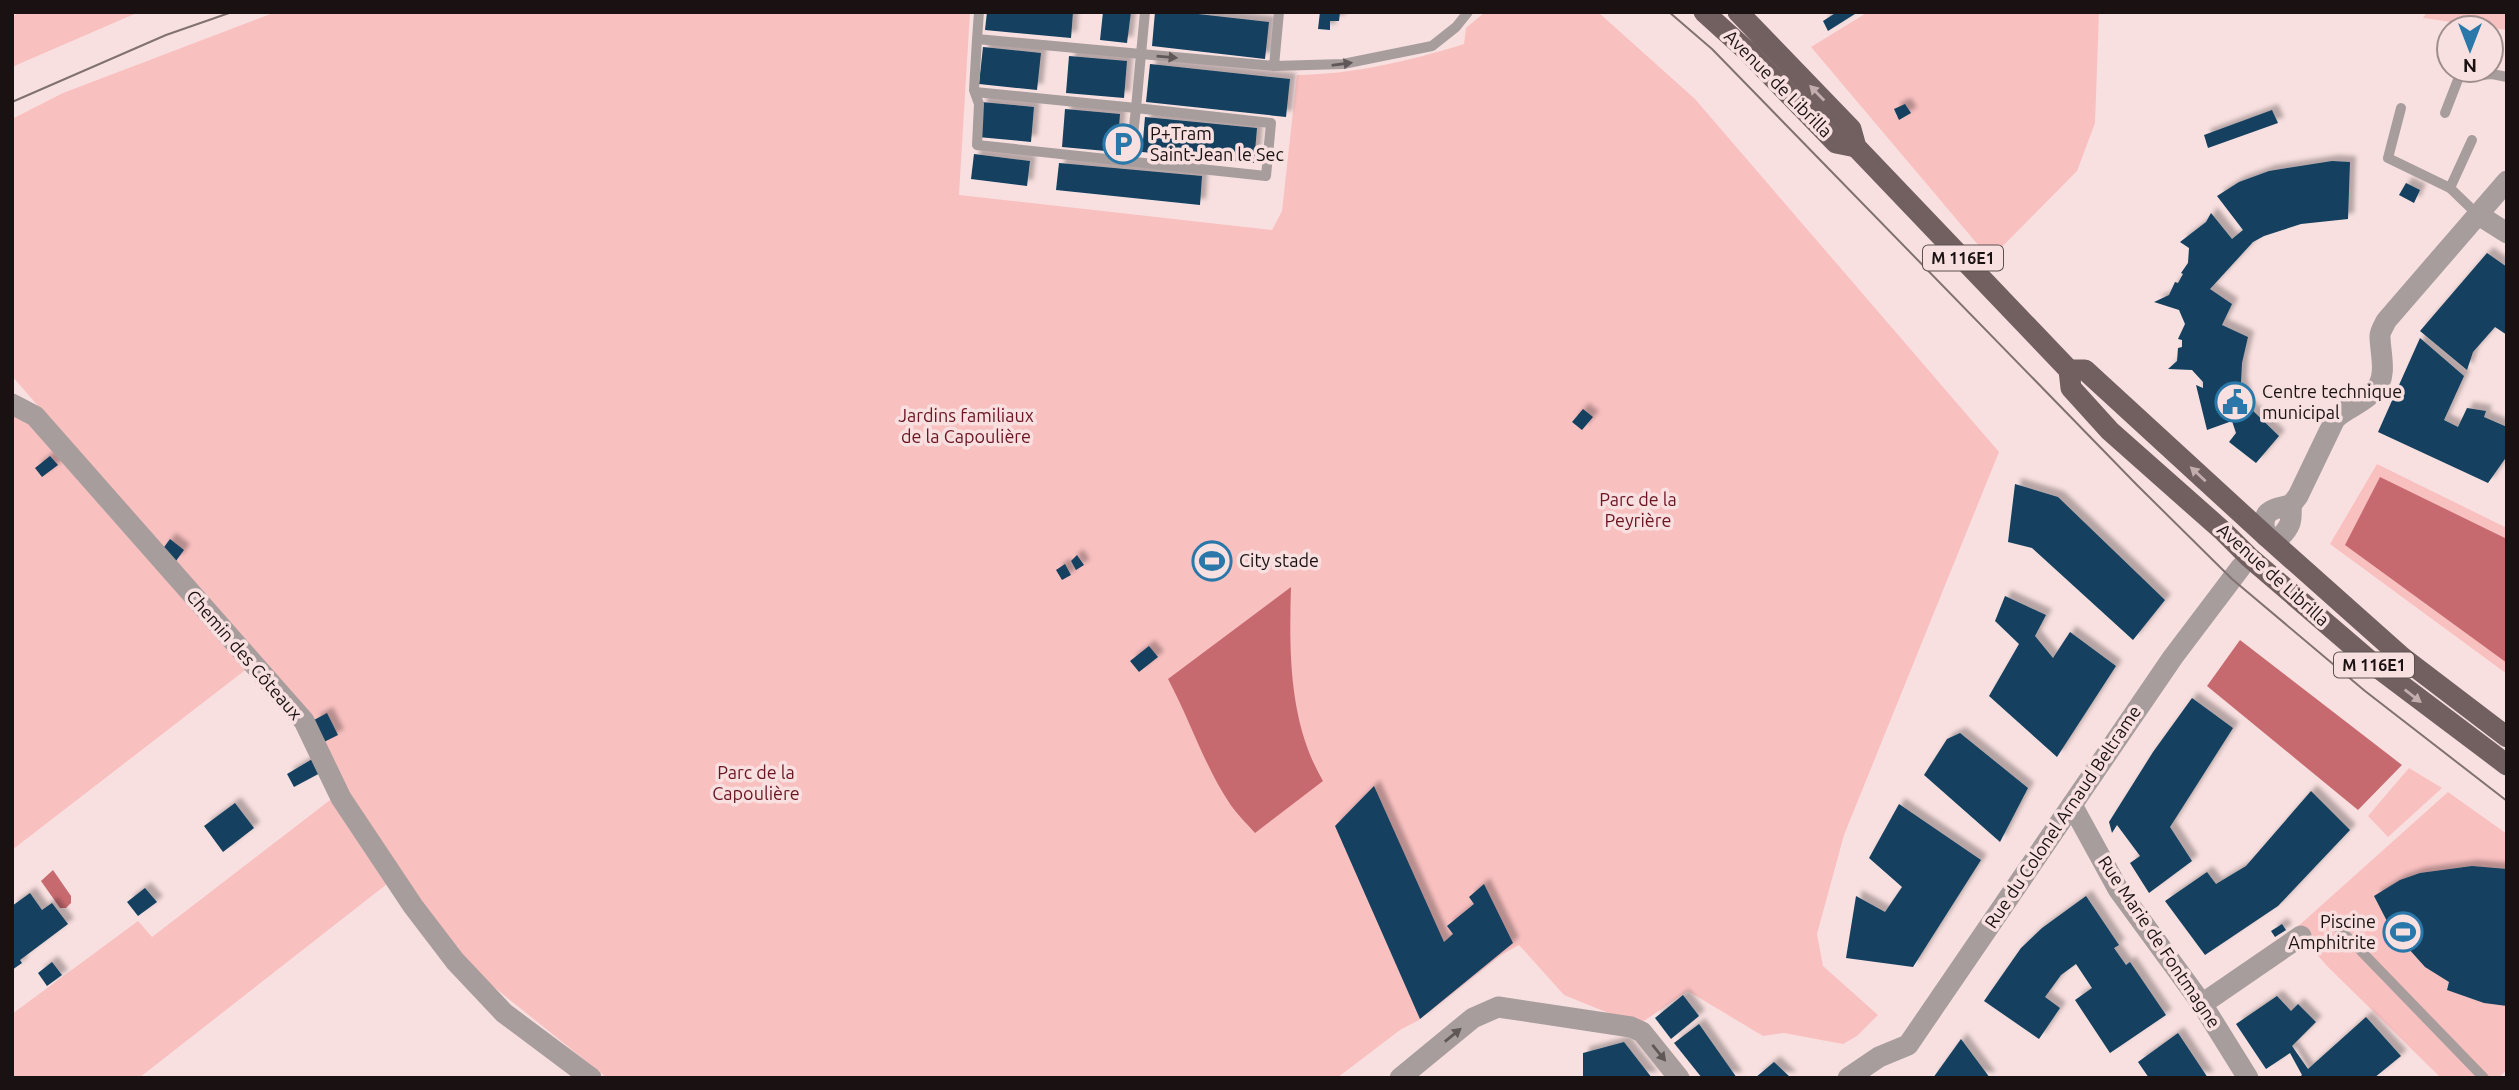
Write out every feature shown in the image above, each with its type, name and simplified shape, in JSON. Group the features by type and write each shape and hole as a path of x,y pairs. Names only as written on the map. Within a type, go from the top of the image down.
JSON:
{"main road":[{"name":"Avenue de Librilla","path":"1704,12 1747,51 1836,143 1856,147"},
{"name":"Avenue de Librilla","path":"1738,12 1851,129 1856,147 2069,370 2071,388 2110,431 2224,532 2254,550 2402,657 2507,737"},
{"name":"Avenue de Librilla","path":"2069,370 2085,370 2254,550"},
{"name":"Avenue de Librilla","path":"2110,431 2146,449 2386,674 2507,765"}],"street":[{"path":"2507,181 2477,214 2507,233"},
{"name":"Rue du Colonel Arnaud Beltrame","path":"1847,1078 1879,1057 1908,1045 2173,657 2254,550 2266,514 2291,505 2298,496 2335,419 2340,413 2353,409 2378,388 2382,375 2380,334 2386,321 2477,214"},
{"name":"Chemin des Côteaux","path":"12,404 35,416 304,721 341,798 413,906 455,961 504,1013 591,1078"},
{"name":"Rue Marie de Fontmagne","path":"2072,805 2118,889 2202,1004 2248,1078"},
{"path":"2202,1004 2301,936"},
{"path":"1400,1078 1473,1018 1498,1007 1631,1027 1642,1032 1679,1078"}],"lane":[{"path":"975,92 1271,123 1266,176 977,145 979,104 975,92 979,12"},
{"path":"1130,161 1145,12"},
{"path":"1275,66 1279,12"},
{"path":"977,39 1275,66 1343,64 1432,46 1456,27 1468,12"},
{"path":"2445,113 2459,77 2492,74 2507,76"},
{"path":"2402,107 2388,158 2450,188 2477,214"},
{"path":"2450,188 2472,140"},
{"path":"2332,921 2484,1078"}],"green space":[{"path":"20,12 139,12 12,67 12,17"},
{"path":"276,12 970,12 959,195 1272,230 1282,211 1297,75 1382,66 1464,44 1466,28 1485,12 1598,12 1695,99 1999,452 1844,835 1817,934 1823,966 1878,1015 1857,1036 1843,1044 1784,1033 1763,1036 1688,991 1644,1021 1628,1021 1564,995 1519,945 1501,955 1419,1020 1400,1030 1337,1078 607,1078 459,959 458,944 455,961 356,808 178,567 12,376 12,119 63,93"},
{"path":"1868,12 2099,12 2095,123 2077,171 1990,259 1811,47"},
{"path":"2427,12 2507,12 2507,30 2505,14 2435,14 2435,20 2423,18"},
{"path":"12,397 248,668 12,850"},
{"path":"2377,464 2507,528 2507,674 2330,544"},
{"path":"2409,768 2442,788 2388,837 2368,816"},
{"name":"Piscine Amphitrite","path":"2448,792 2507,834 2507,1070 2498,1078 2441,1078 2327,966 2295,929"},
{"path":"334,797 387,884 139,1078 12,1078 12,1014 138,921 152,937"}],"shaded area":[{"path":"2380,477 2507,539 2507,663 2345,545"},
{"path":"1291,587 1291,662 1297,712 1303,736 1323,781 1255,833 1233,808 1221,789 1168,679"},
{"path":"2240,640 2402,765 2358,810 2207,686"},
{"path":"53,870 71,896 71,903 66,908 60,908 41,881"}],"building":[{"path":"987,12 1073,12 1071,38 985,30"},
{"path":"1103,12 1131,12 1127,43 1100,40"},
{"path":"1155,12 1180,12 1269,22 1265,59 1152,46"},
{"path":"1320,12 1340,12 1339,21 1330,21 1330,30 1318,29"},
{"path":"1837,12 1858,12 1828,31 1823,21"},
{"path":"983,47 1041,53 1037,90 979,84"},
{"path":"1069,56 1127,61 1124,98 1066,93"},
{"path":"1150,64 1290,79 1286,117 1146,102"},
{"path":"981,102 1034,107 1031,142 978,137"},
{"path":"1905,104 1911,113 1899,120 1894,109"},
{"path":"1065,109 1120,114 1117,152 1062,147"},
{"path":"2272,110 2278,123 2208,148 2204,135"},
{"path":"1145,117 1257,128 1254,163 1142,152"},
{"path":"974,154 1030,161 1027,186 971,179"},
{"path":"2332,161 2350,162 2348,219 2301,224 2264,236 2253,242 2210,289 2232,304 2222,325 2248,337 2241,383 2248,406 2279,436 2256,463 2229,442 2236,433 2232,421 2207,430 2196,385 2203,388 2203,382 2192,370 2168,369 2177,361 2178,348 2182,347 2182,340 2178,339 2185,324 2179,310 2154,302 2169,295 2188,263 2189,248 2180,242 2206,222 2211,213 2232,239 2243,230 2217,196 2239,182 2269,171"},
{"path":"1059,163 1202,176 1200,205 1056,190"},
{"path":"2406,183 2420,190 2414,203 2399,195"},
{"path":"2487,253 2507,267 2507,335 2495,327 2473,352 2467,370 2420,331"},
{"path":"2420,338 2464,376 2444,420 2458,427 2467,408 2486,411 2484,417 2507,427 2507,456 2488,483 2378,432"},
{"path":"1583,409 1593,417 1582,430 1572,422"},
{"path":"50,456 58,465 42,477 35,468"},
{"path":"2015,484 2058,497 2165,600 2133,640 2032,548 2008,542"},
{"path":"170,539 184,550 176,561 162,550"},
{"path":"1077,555 1084,565 1076,570 1071,561"},
{"path":"1065,564 1071,575 1062,580 1056,570"},
{"path":"2005,596 2046,615 2035,636 2053,658 2070,632 2116,666 2057,757 1989,696 2019,644 1995,621"},
{"path":"1149,646 1158,657 1139,672 1130,661"},
{"path":"2192,698 2233,728 2170,827 2192,861 2149,893 2130,863 2140,856 2117,825 2112,833 2109,822 2153,752"},
{"path":"327,713 338,735 324,742 314,720"},
{"path":"1960,733 2028,788 2000,842 1924,775 1947,739"},
{"path":"314,758 322,772 294,787 287,774"},
{"path":"1374,786 1444,942 1453,934 1447,926 1474,904 1469,897 1484,884 1513,943 1420,1019 1335,826"},
{"path":"2311,791 2350,830 2278,906 2205,955 2165,901 2207,872 2216,884 2246,866"},
{"path":"235,803 254,828 223,852 204,826"},
{"path":"1899,804 1981,860 1913,967 1846,958 1856,896 1885,912 1902,887 1869,858"},
{"name":"Piscine Amphitrite","path":"2472,866 2507,869 2507,1006 2484,1003 2447,990 2449,982 2425,967 2391,929 2374,896 2400,880 2420,873"},
{"path":"145,888 157,902 138,916 127,902"},
{"path":"30,893 42,910 52,903 68,924 20,960 22,963 12,970 12,906"},
{"path":"2086,896 2119,945 2114,948 2126,965 2130,962 2166,1015 2110,1053 2075,1000 2092,988 2076,964 2061,975 2045,997 2060,1008 2039,1039 1984,1001 2021,948 2042,928"},
{"path":"2282,924 2286,930 2275,937 2271,931"},
{"path":"52,962 62,975 47,986 38,973"},
{"path":"1683,995 1699,1016 1671,1039 1655,1018"},
{"path":"2277,996 2291,1011 2298,1004 2316,1022 2292,1046 2308,1069 2366,1017 2401,1056 2374,1078 2298,1078 2302,1075 2290,1053 2266,1069 2236,1024"},
{"path":"1699,1024 1737,1078 1702,1078 1674,1043"},
{"path":"2178,1033 2208,1078 2149,1078 2138,1062"},
{"path":"1961,1039 1990,1078 1933,1078"},
{"path":"1624,1042 1652,1078 1583,1078 1583,1053"},
{"path":"1774,1062 1791,1078 1755,1078"}],"tram line":[{"path":"12,102 166,35 232,12"},
{"path":"1669,12 1712,49 2232,579 2365,691 2507,801"}],"place":[{"name":"P+Tram Saint-Jean le Sec","path":"1123,144"},
{"name":"Centre technique municipal","path":"2235,402"},
{"name":"City stade","path":"1212,561"},
{"name":"Piscine Amphitrite","path":"2403,932"}],"park label":[{"name":"Jardins familiaux de la Capoulière","path":"966,426"},
{"name":"Parc de la Peyrière","path":"1638,510"},
{"name":"Parc de la Capoulière","path":"756,783"}]}
